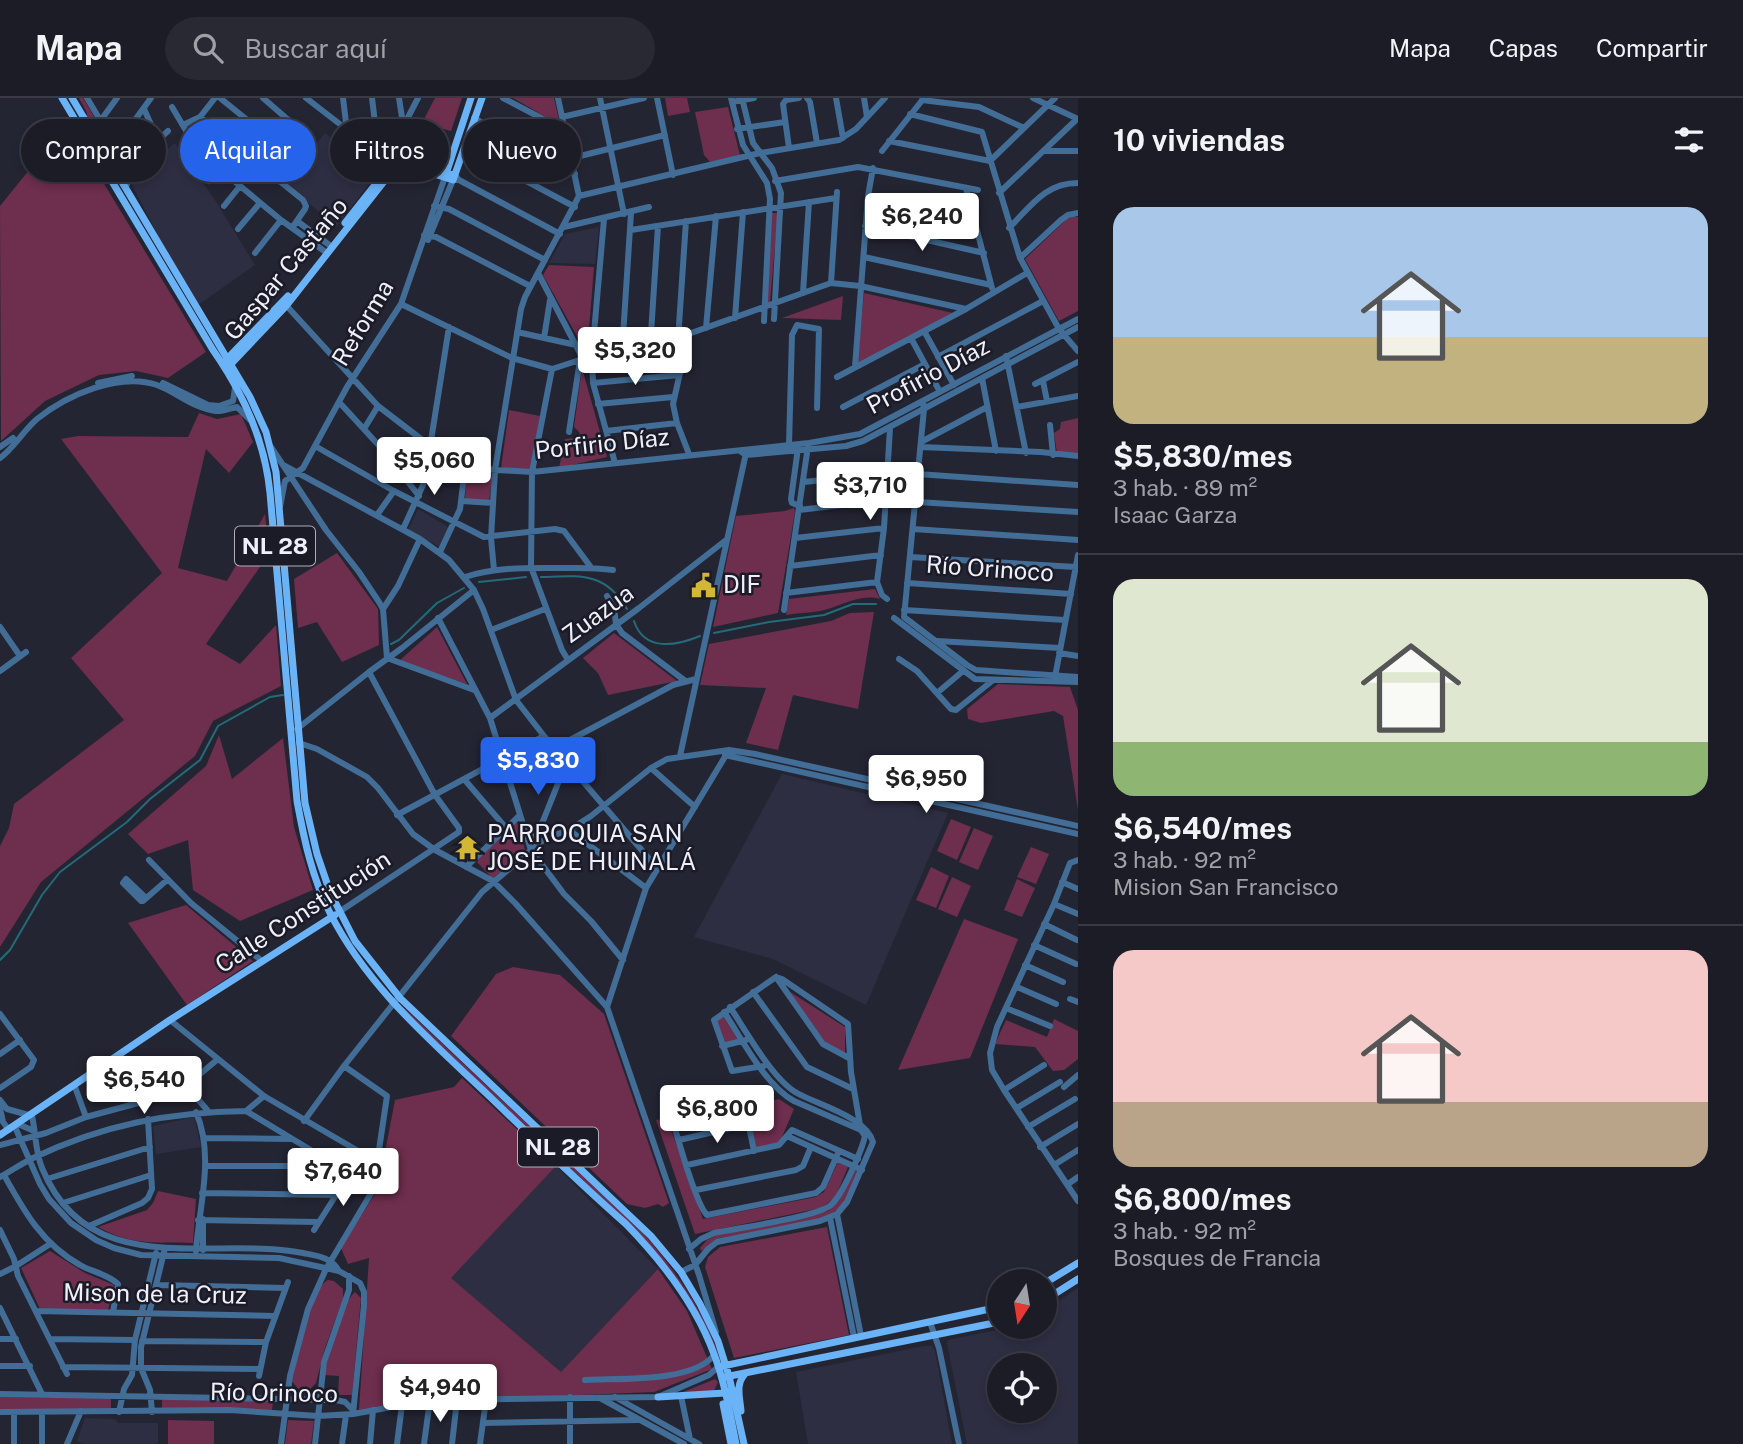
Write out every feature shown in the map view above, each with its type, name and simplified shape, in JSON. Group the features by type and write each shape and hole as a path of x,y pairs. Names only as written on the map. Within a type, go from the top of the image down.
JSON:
{"main road":[{"name":"NL 28","path":"62,98 144,236 257,409 267,434 280,507 308,821 324,877 339,912 355,941 397,1002 651,1236 681,1272 718,1341 725,1377"},
{"name":"NL 28","path":"72,98 127,187 226,364 237,394 262,444 269,475 297,801 302,833 316,880 332,917 349,947 397,1002 644,1243 694,1313 722,1366"},
{"path":"450,178 471,98"},
{"path":"474,118 482,98"},
{"path":"450,178 463,150"},
{"name":"Gaspar Castaño","path":"226,364 284,304 393,170 409,166 450,178"},
{"name":"Gaspar Castaño","path":"328,249 376,182"},
{"path":"144,236 152,232"},
{"name":"Calle Constitución","path":"0,1136 170,1020 339,912"},
{"path":"1057,1276 1078,1263"},
{"path":"1057,1292 1078,1279"},
{"path":"722,1366 987,1310"},
{"path":"744,1444 732,1391 725,1377 987,1325"},
{"path":"792,1365 798,1359 826,1352 826,1347 818,1345"},
{"path":"775,1368 776,1360 792,1354 796,1349"},
{"path":"731,1444 723,1408 745,1373"},
{"path":"658,1397 732,1391"},
{"path":"732,1391 736,1444"}],"street":[{"path":"88,98 100,119"},
{"path":"102,119 117,98"},
{"path":"136,119 151,98"},
{"path":"196,119 217,98 244,119"},
{"path":"263,98 289,119"},
{"path":"306,98 332,119"},
{"path":"317,98 318,107"},
{"path":"343,98 346,119"},
{"path":"372,98 375,119"},
{"path":"399,98 402,119"},
{"path":"406,119 418,98"},
{"path":"503,98 543,119"},
{"path":"558,98 562,117 644,98"},
{"path":"600,98 618,187 631,230 622,352"},
{"path":"657,98 673,175"},
{"path":"754,98 731,100 737,129 748,156 767,183 771,208 764,321"},
{"path":"789,148 784,102 799,98"},
{"path":"836,98 843,138"},
{"path":"864,98 867,117"},
{"path":"579,196 760,153 843,138 885,98"},
{"path":"999,192 1078,119 1033,98"},
{"path":"990,161 1055,98"},
{"path":"742,99 753,143 772,168 778,181 782,206 774,319"},
{"path":"808,99 817,143"},
{"path":"882,151 923,99 979,107 1024,128"},
{"path":"172,107 180,120"},
{"path":"144,109 149,119"},
{"path":"910,114 979,130 984,135 1009,228 1020,258 1061,332 1078,351"},
{"path":"737,129 785,122"},
{"path":"581,155 665,135"},
{"path":"889,141 990,161"},
{"path":"1044,151 1078,151"},
{"path":"767,183 858,167 978,190"},
{"path":"855,367 865,226 873,168"},
{"path":"438,207 450,178"},
{"path":"450,178 427,236 457,247 530,286"},
{"path":"450,178 562,230 649,207"},
{"path":"127,187 128,182"},
{"path":"235,182 292,228 328,249"},
{"path":"279,182 303,200 306,206 292,228"},
{"path":"528,182 575,207"},
{"path":"494,570 491,538 495,470 523,303 575,207 579,196 576,182"},
{"path":"1009,228 1046,192 1057,185 1078,183"},
{"path":"224,206 240,186"},
{"path":"966,188 993,293"},
{"path":"631,230 809,202 837,195 831,283"},
{"path":"868,196 975,220"},
{"path":"803,293 809,202"},
{"path":"238,229 260,203"},
{"path":"438,207 459,214 545,260"},
{"path":"640,211 645,228"},
{"path":"735,318 743,212"},
{"path":"1020,258 1061,220 1078,213"},
{"path":"706,328 716,216"},
{"path":"604,219 593,383 615,463"},
{"path":"255,253 281,220"},
{"path":"298,221 328,249"},
{"path":"686,221 680,337 684,355 673,397 677,423 689,454"},
{"path":"650,349 658,226"},
{"path":"865,226 984,253"},
{"name":"Reforma","path":"280,507 283,485 295,475 315,446 338,402 401,304 427,236"},
{"path":"864,257 991,285"},
{"path":"538,273 582,359 569,432"},
{"path":"837,377 966,309 1027,273"},
{"path":"680,337 831,283 860,286 966,309"},
{"path":"544,338 550,300"},
{"path":"938,358 1043,301"},
{"name":"Porfirio Díaz","path":"284,304 378,406 438,453 465,468 532,472 689,454 857,443 890,428 924,406 1009,365 1061,332 1078,327"},
{"path":"401,304 512,358 552,369 593,356 683,346"},
{"name":"Profirio Díaz","path":"808,446 860,434 924,406 940,392 1006,356 1061,332 1078,319"},
{"path":"817,408 819,329 797,325 793,329 789,445 798,448 791,499 792,503 800,508 885,500 1078,512"},
{"path":"430,447 449,327"},
{"path":"924,331 954,385"},
{"path":"517,332 576,345"},
{"path":"911,338 940,392"},
{"path":"1006,356 1027,453"},
{"path":"1035,384 1078,362"},
{"path":"844,407 925,364"},
{"path":"552,369 532,472 531,569 568,660"},
{"path":"981,370 996,451"},
{"path":"593,383 679,375"},
{"path":"0,447 44,410 91,386 116,377 149,378 208,405 245,406 257,415 267,434"},
{"path":"0,458 47,412 102,385 129,380 160,386 215,411 237,407 254,424"},
{"path":"1043,381 1047,401"},
{"path":"230,404 236,396 235,383"},
{"path":"1017,407 1078,396"},
{"path":"598,404 673,397"},
{"path":"338,402 364,429 418,499"},
{"path":"364,429 378,406"},
{"path":"903,617 924,406"},
{"path":"921,444 987,407"},
{"path":"606,430 677,423"},
{"path":"1050,425 1053,454"},
{"path":"887,599 882,595 877,582 884,528 890,428"},
{"path":"921,444 1078,456"},
{"name":"Porfirio Díaz","path":"744,452 789,445"},
{"path":"315,446 394,491 418,499 455,524 491,538 531,531 564,531 590,566"},
{"path":"784,610 808,446"},
{"path":"271,447 285,467 295,475 420,539 440,552 466,579 491,629 516,700 657,868"},
{"path":"680,756 744,452"},
{"path":"403,529 438,453"},
{"path":"440,552 455,524 462,500 465,468"},
{"path":"804,482 887,473"},
{"path":"917,474 1078,485"},
{"path":"295,475 326,530 367,583 383,610 387,657"},
{"path":"377,516 394,491"},
{"path":"462,500 493,503"},
{"path":"795,538 884,528"},
{"path":"913,529 1078,540"},
{"path":"383,610 398,586 420,539"},
{"name":"Zuazua","path":"490,718 727,540"},
{"path":"713,550 722,562"},
{"path":"790,566 881,555"},
{"path":"1054,682 1078,555"},
{"path":"911,556 1076,567"},
{"path":"466,579 494,570 590,566 614,570"},
{"path":"786,593 877,582"},
{"name":"Río Orinoco","path":"908,583 1071,594"},
{"path":"291,734 473,589"},
{"path":"607,596 614,608 616,624 622,633 684,680"},
{"path":"1069,603 1078,605"},
{"path":"491,629 545,609"},
{"path":"903,617 976,670 1055,674 1077,681"},
{"path":"903,617 975,679 1077,681"},
{"path":"438,618 490,718 530,846 564,894 623,960"},
{"path":"894,618 1065,620"},
{"path":"0,627 23,654 1,669"},
{"path":"0,638 8,639"},
{"path":"936,641 1060,650 1078,656"},
{"path":"387,657 474,690"},
{"path":"899,659 917,671 951,709 956,710 993,681"},
{"path":"937,693 963,671"},
{"path":"369,672 435,795"},
{"path":"555,748 684,680 696,679"},
{"path":"397,815 544,736"},
{"path":"299,743 367,777 413,834 435,850 492,881 607,1007 710,1307 718,1341"},
{"path":"607,1007 646,888 727,753"},
{"path":"727,753 1078,834"},
{"path":"304,1121 344,1066 492,881 530,846 569,830 605,806 651,768 680,756 727,753 766,756 1078,826"},
{"path":"530,846 567,761"},
{"path":"651,768 695,807"},
{"path":"464,779 506,828"},
{"name":"Calle Constitución","path":"339,912 457,835 459,828 435,795"},
{"path":"466,867 520,815"},
{"path":"569,830 646,888"},
{"path":"149,860 167,880 262,961"},
{"path":"1075,860 1062,882 997,1027 990,1053 992,1070 1040,1147 1078,1201"},
{"path":"146,898 167,880"},
{"path":"1062,882 1078,888"},
{"path":"1054,904 1078,914"},
{"path":"1044,924 1077,940"},
{"path":"1034,945 1076,964"},
{"path":"1025,965 1063,982"},
{"path":"770,1065 732,1071 714,1020 776,977"},
{"path":"681,1272 695,1265 708,1249 718,1242 833,1216 847,1202 872,1145 864,1131 853,1089 849,1028 846,1021 776,977"},
{"path":"776,977 823,1044 849,1058"},
{"path":"1017,987 1056,1004"},
{"path":"753,992 807,1068 853,1089"},
{"path":"1070,999 1078,1002"},
{"path":"1006,1007 1050,1026"},
{"path":"727,1010 782,1082 796,1093 864,1131"},
{"path":"727,1010 743,1041 777,1088 789,1098 864,1131"},
{"path":"0,1014 33,1058 31,1067 0,1088"},
{"path":"170,1020 264,1096 377,1162"},
{"path":"0,1054 20,1040"},
{"path":"722,1045 752,1040"},
{"path":"0,1145 86,1117 168,1095 187,1085 218,1059"},
{"path":"1004,1090 1044,1065"},
{"path":"281,1444 286,1398 300,1334 326,1269 373,1190 387,1096 344,1066"},
{"path":"1017,1108 1078,1075"},
{"path":"75,1087 86,1117"},
{"path":"190,1090 208,1111"},
{"path":"761,1094 667,1110 706,1214 816,1193 823,1187 837,1155"},
{"path":"246,1111 264,1096"},
{"path":"743,1097 754,1151"},
{"path":"1028,1127 1075,1099"},
{"path":"0,1100 4,1122 34,1134"},
{"path":"3,1110 32,1116 38,1156 47,1179 63,1203 89,1226 132,1245 294,1251 331,1260 340,1270 360,1283 364,1295 350,1412 342,1444"},
{"path":"113,1312 118,1284 112,1278 80,1265 50,1244 24,1211 2,1176 38,1156 97,1133 148,1119 208,1111 246,1111 358,1178"},
{"path":"196,1112 204,1138 205,1166 199,1256"},
{"path":"82,1230 148,1198 152,1189 148,1119"},
{"path":"679,1139 748,1124"},
{"path":"1040,1147 1078,1124"},
{"path":"14,1127 49,1199 82,1230 114,1248 163,1257 279,1258 340,1270"},
{"path":"689,1250 701,1239 714,1233 824,1210 835,1201 855,1162 864,1131"},
{"path":"789,1133 863,1166"},
{"path":"687,1165 779,1145 789,1133"},
{"path":"789,1133 811,1147 837,1155"},
{"path":"204,1138 294,1139"},
{"path":"47,1179 150,1146"},
{"path":"696,1190 796,1170 805,1162 811,1147"},
{"path":"1054,1164 1078,1150"},
{"path":"205,1166 340,1166"},
{"path":"314,1230 350,1173"},
{"path":"63,1203 151,1175"},
{"path":"1068,1184 1078,1177"},
{"path":"202,1194 335,1195"},
{"path":"833,1216 858,1336"},
{"path":"201,1218 318,1222"},
{"path":"0,1230 18,1276 65,1370 137,1368 259,1373 266,1342 286,1285 157,1285"},
{"path":"0,1274 50,1244"},
{"path":"120,1412 122,1395 137,1368 141,1312 155,1256 161,1248"},
{"path":"139,1340 157,1285 163,1257 161,1248"},
{"path":"315,1444 324,1362 349,1290 349,1276"},
{"path":"1,1311 42,1394"},
{"name":"Mison de la Cruz","path":"36,1311 275,1316"},
{"path":"933,1322 959,1444"},
{"path":"0,1339 16,1339"},
{"path":"50,1339 266,1342"},
{"path":"585,1380 670,1374 699,1367 714,1355"},
{"path":"0,1366 30,1366"},
{"name":"Río Orinoco","path":"0,1412 230,1410 318,1416 430,1400 658,1397 709,1375 722,1366"},
{"path":"137,1368 151,1396 152,1412"},
{"path":"709,1375 725,1377"},
{"path":"130,1380 145,1381"},
{"name":"Río Orinoco","path":"0,1394 319,1399 345,1402 350,1412"},
{"path":"681,1396 689,1442"},
{"path":"570,1397 570,1444"},
{"path":"598,1397 638,1420 699,1444"},
{"path":"615,1397 689,1442"},
{"path":"424,1444 430,1400"},
{"path":"480,1444 486,1400"},
{"path":"452,1444 457,1401"},
{"path":"397,1444 402,1405"},
{"path":"370,1444 373,1410"},
{"path":"14,1412 14,1444"},
{"path":"41,1444 42,1412"},
{"path":"67,1444 81,1412"},
{"path":"483,1423 638,1420"}],"shaded area":[{"path":"79,98 83,98 95,119 87,119 87,113"},
{"path":"435,98 462,98 451,131 449,119 424,119"},
{"path":"513,98 554,98 559,119 550,119"},
{"path":"665,98 687,98 690,112 668,116"},
{"path":"728,107 740,155 710,162 704,155 695,112"},
{"path":"325,133 330,137 330,182 371,182 336,227 285,182 316,182 316,144"},
{"path":"175,143 180,150 180,182 202,182 255,265 195,307 131,182 166,182 166,151"},
{"path":"21,180 103,182 206,352 168,378 136,371 99,375 45,401 1,441 0,206"},
{"path":"772,213 778,213 770,302 765,302"},
{"path":"1072,217 1078,217 1078,311 1059,321 1025,259"},
{"path":"599,227 595,264 549,263 565,234"},
{"path":"549,265 594,267 587,354 543,275"},
{"path":"864,293 953,313 857,365"},
{"path":"843,296 841,320 782,318"},
{"path":"582,368 607,457 559,468 565,439 576,438 580,433 574,427"},
{"path":"509,410 540,416 530,470 501,468"},
{"path":"199,413 217,419 241,414 253,442 229,473 206,449 178,568 227,581 265,514 269,554 206,644 240,664 276,625 281,686 213,721 195,756 41,882 0,947 0,846 9,828 14,804 124,720 71,658 162,573 61,439 78,436 188,437"},
{"path":"1078,418 1078,453 1057,453 1054,433 1060,429 1061,422"},
{"path":"467,475 492,477 489,502 465,499"},
{"path":"794,508 778,613 713,627 736,516"},
{"path":"418,509 450,528 440,547 408,530"},
{"path":"337,553 378,609 379,645 342,662 317,622 298,628 294,579"},
{"path":"875,589 880,599 864,598 820,611 786,615 789,599"},
{"path":"874,612 858,709 793,695 778,750 746,743 766,688 700,685 709,644 831,621 850,613"},
{"path":"437,627 467,684 399,661"},
{"path":"614,633 677,681 608,695 598,673 583,658"},
{"path":"998,684 1070,687 1078,710 1078,810 1063,716 1054,711 981,723 968,719 967,709"},
{"path":"219,735 232,779 283,738 294,827 313,890 240,921 193,890 188,840 148,854 128,834 206,766"},
{"path":"782,774 948,813 866,1005 773,959 694,937"},
{"path":"951,819 971,827 957,860 937,851"},
{"path":"517,821 525,850 493,879 475,860"},
{"path":"974,828 993,836 978,870 959,862"},
{"path":"1031,847 1049,854 1036,884 1017,877"},
{"path":"931,867 949,876 936,908 916,900"},
{"path":"952,877 971,886 957,917 938,909"},
{"path":"1017,879 1035,888 1022,917 1004,910"},
{"path":"186,905 253,961 187,1005 128,923"},
{"path":"964,919 1018,939 970,1058 898,1070"},
{"path":"513,967 560,975 604,1014 669,1203 663,1207 658,1204 645,1208 627,1204 451,1036 496,974"},
{"path":"787,990 845,1027 845,1053 826,1043"},
{"path":"400,1004 642,1232 688,1292 706,1325 721,1360 701,1317 641,1235"},
{"path":"723,1016 738,1040 725,1043 716,1019"},
{"path":"1054,1019 1078,1031 1078,1059 1064,1070 1053,1071 1035,1047 995,1044 1006,1020 1047,1037"},
{"path":"462,1078 556,1166 451,1278 561,1372 658,1269 687,1311 712,1369 654,1392 484,1399 439,1395 359,1410 369,1258 348,1264 341,1248 378,1189 395,1100 454,1087"},
{"path":"779,1099 794,1109 779,1144 755,1149 747,1104 752,1101 765,1105 766,1102"},
{"path":"194,1117 201,1147 156,1154 153,1126"},
{"path":"667,1118 703,1219 816,1197 824,1192 838,1162 848,1167 835,1198 821,1208 695,1234 656,1120"},
{"path":"556,1166 658,1269 561,1372 450,1278"},
{"path":"854,1170 859,1172 843,1204 829,1217 721,1239 701,1251 700,1248 707,1240 719,1234 828,1211 839,1201"},
{"path":"158,1191 196,1199 193,1243 133,1240 98,1227 147,1210"},
{"path":"827,1227 849,1335 734,1358 705,1267 708,1257 720,1247"},
{"path":"50,1251 85,1273 114,1285 108,1310 40,1309 21,1268"},
{"path":"328,1280 334,1281 343,1289 343,1299 325,1348 316,1383 310,1389 299,1390 291,1380 300,1342 309,1310 321,1286"},
{"path":"1078,1288 1078,1444 967,1444 948,1340 987,1332 987,1339 1057,1339 1057,1302"},
{"path":"355,1292 361,1298 352,1395 338,1395 339,1376 324,1375 340,1318"},
{"path":"932,1346 935,1351 952,1444 808,1444 796,1372"},
{"path":"715,1379 718,1382 714,1391 676,1395"},
{"path":"0,1397 111,1398 111,1409 0,1409"},
{"path":"162,1399 273,1401 272,1411 162,1408"},
{"path":"85,1418 115,1419 118,1423 158,1423 158,1442 84,1444 77,1441"},
{"path":"168,1420 214,1421 214,1444 168,1444"},
{"path":"288,1420 314,1421 311,1444 285,1444"}],"waterway":[{"path":"479,582 526,577"},
{"path":"541,577 590,578 610,588 627,609"},
{"path":"391,644 399,640 437,603 464,588"},
{"path":"714,633 824,615 853,604 876,604"},
{"path":"634,621 645,638 653,642 671,644 700,636"},
{"path":"0,960 10,950 42,895 60,872 127,822 150,799 200,760 218,726 270,697 283,695"}],"place":[{"name":"DIF","path":"703,585"},
{"name":"PARROQUIA SAN JOSÉ DE HUINALÁ","path":"467,848"}]}
